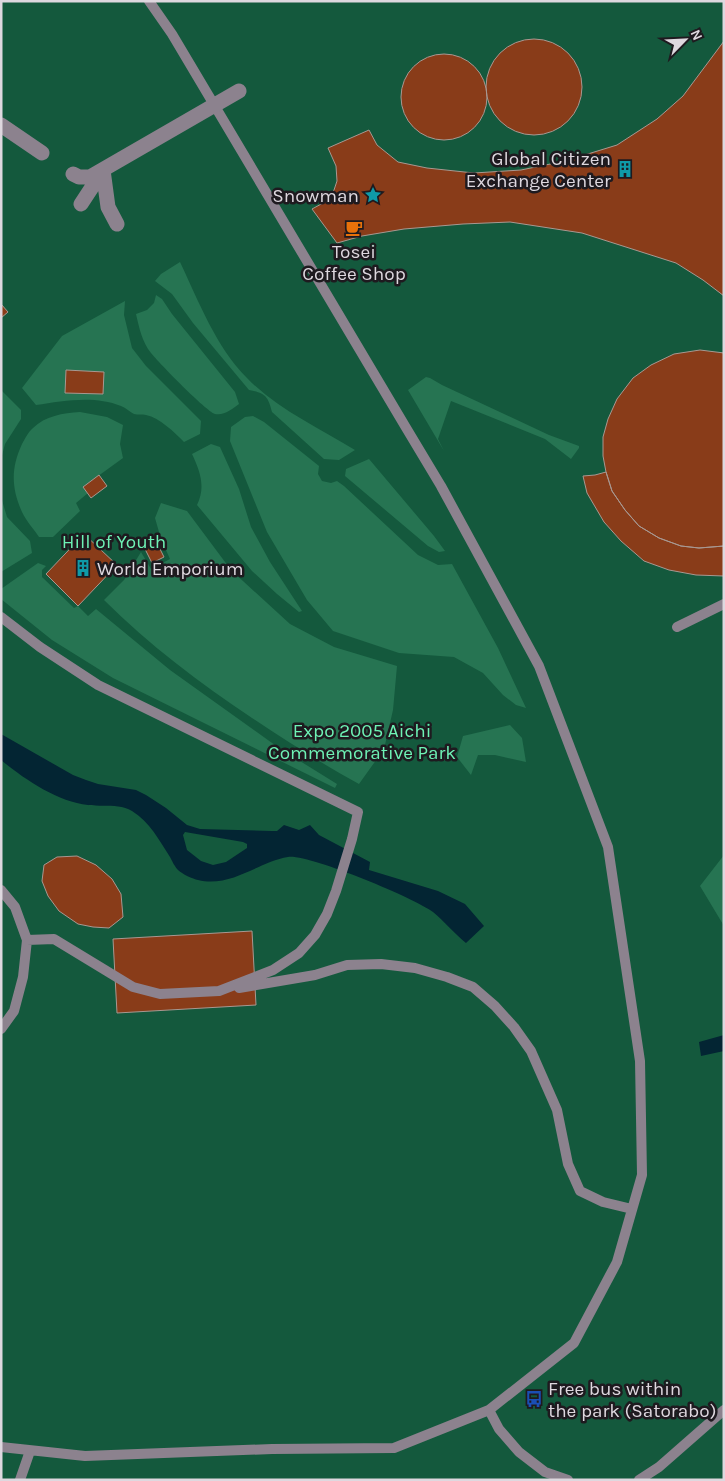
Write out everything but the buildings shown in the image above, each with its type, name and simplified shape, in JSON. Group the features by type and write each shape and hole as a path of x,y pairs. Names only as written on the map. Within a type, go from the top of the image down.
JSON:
{"street":[{"path":"73,174 79,177 90,178 238,91"},
{"path":"1,125 42,153"},
{"path":"81,204 103,170"},
{"path":"103,170 108,207 117,224"}],"lane":[{"path":"1,1447 85,1456 272,1449 394,1448 489,1410 574,1343 617,1262 642,1175 640,1061 608,847 539,666 441,486 172,34 149,1"},
{"path":"677,627 724,604"},
{"path":"1,617 40,647 98,684 358,812 340,876 327,914 316,935 299,953 273,970 219,991"},
{"path":"1,890 16,907 26,940 23,977 14,1011 1,1029"},
{"path":"26,940 54,939 133,987 160,994 219,991 315,975 348,965 381,964 414,968 447,977 473,987 495,1006 514,1027 531,1051 557,1110 568,1164 580,1191 603,1202 632,1209"},
{"path":"489,1410 499,1429 519,1452 545,1472 568,1480"},
{"path":"639,1480 659,1466 724,1410"},
{"path":"20,1480 30,1451"}],"green space":[{"name":"Expo 2005 Aichi Commemorative Park","path":"1,1 724,1 724,1480 1,1480"},
{"path":"180,262 217,338 236,366 247,378 285,409 355,450 339,460 324,459 272,412 265,396 259,392 249,390 193,323 172,294 155,281 161,274"},
{"path":"156,295 162,299 235,392 239,404 231,410 218,414 210,411 172,376 148,349 141,334 136,314 147,310 154,303"},
{"path":"125,301 124,315 132,348 146,366 201,421 200,434 184,442 156,419 146,415 134,414 121,406 89,400 36,405 22,388 62,336"},
{"path":"426,377 549,435 579,446 579,448 571,459 545,439 451,401 438,439 444,451 408,390"},
{"path":"1,390 21,410 21,419 5,444 1,459"},
{"path":"80,412 107,417 123,425 120,444 123,458 83,487 88,493 76,503 80,511 53,537 39,537 18,503 14,486 14,469 18,453 28,434 38,424 55,416"},
{"path":"253,416 264,422 319,466 318,474 322,481 331,483 337,481 344,486 418,555 438,565 452,564 498,648 526,708 516,705 503,695 483,673 454,657 399,653 333,631 307,600 267,532 230,441 231,427 245,417"},
{"path":"211,444 220,447 239,489 251,527 270,562 302,611 299,612 252,571 197,505 201,492 201,479 192,454"},
{"path":"369,459 445,551 439,552 428,546 345,476 346,469"},
{"path":"1,497 7,517 30,541 32,553 1,572"},
{"path":"161,503 187,511 231,570 290,624 334,647 397,666 393,710 384,749 359,784 291,744 213,691 157,648 104,600 124,580 141,552 151,569 170,559 161,539 155,518"},
{"path":"38,563 46,566 42,570 42,577 74,608 78,606 88,616 96,609 170,670 279,748 337,784 335,788 113,678 52,640 1,599 1,589"},
{"path":"510,725 522,738 526,762 495,755 478,755 471,775 457,757 463,736"},
{"path":"724,855 724,926 700,886"}],"water":[{"path":"1,734 73,775 98,784 136,790 166,808 187,825 200,829 277,831 284,825 299,830 310,825 319,835 370,862 369,870 438,891 465,904 484,926 466,943 433,912 422,905 338,869 299,858 288,857 277,860 233,878 210,882 193,879 178,870 154,832 144,820 132,811 122,807 88,805 65,799 42,789 1,760","holes":["185,832 247,844 247,848 226,862 213,865 201,861 187,850 183,835"]},
{"path":"724,1035 724,1051 701,1056 699,1042"}],"place":[{"name":"Global Citizen Exchange Center","path":"625,169"},
{"name":"Snowman","path":"373,195"},
{"name":"Tosei Coffee Shop","path":"354,228"},
{"name":"World Emporium","path":"83,568"},
{"name":"Free bus within the park (Satorabo)","path":"534,1399"}],"park label":[{"name":"Hill of Youth","path":"114,541"}]}
